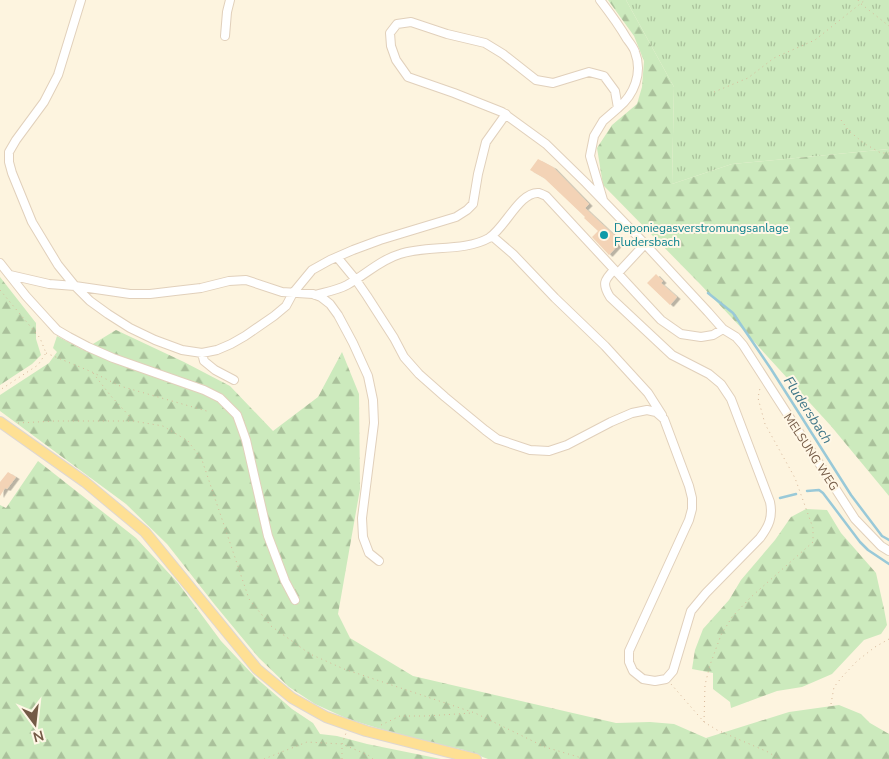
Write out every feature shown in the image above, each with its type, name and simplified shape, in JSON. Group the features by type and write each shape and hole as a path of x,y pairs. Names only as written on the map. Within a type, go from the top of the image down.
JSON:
{"main road":[{"path":"1,423 85,482 145,532 257,669 292,698 326,717 366,731 476,759"}],"street":[{"path":"82,0 58,75 44,102 9,152 12,173 32,222 58,265 75,286 90,301 130,328 182,350 202,353 217,350 245,336 286,306 293,293 312,270 337,257 380,240 456,217 467,210 473,204 486,142 506,114"},
{"path":"225,36 230,0"},
{"path":"600,0 635,52 638,71 635,87 625,102 603,121 594,136 590,156 604,200"},
{"name":"MELSUNG WEG","path":"618,108 615,91 604,76 589,72 553,83 536,80 503,54 484,43 447,34 411,22 398,24 390,32 390,46 396,60 408,77 454,92 502,112 546,144 604,200 723,329 736,337 763,375 855,519 881,546 889,551"},
{"path":"315,295 345,286 398,254 482,241 497,233 525,198 539,193 546,196 661,320 681,334 701,337 713,335 723,329"},
{"path":"492,236 513,254 605,346 648,394 664,419 689,486 692,509 689,520 634,640 629,662 633,672 643,679 668,681 673,671 691,612 706,592 760,538 765,531 772,512 770,502 731,399 721,384 709,374 672,355 610,296 605,288 607,276 616,271 645,244"},
{"path":"337,257 356,280 394,338 404,357 419,374 445,397 497,439 530,450 549,450 567,445 632,413 647,410 656,412 664,419"},
{"path":"0,263 57,330 96,351 204,390 220,398 237,415 246,440 268,536 295,600"},
{"path":"10,275 49,284 130,294 150,294 201,288 246,280 272,289 315,295 330,304 338,315 368,376 373,400 374,422 362,518 363,536 369,553 380,561"},
{"path":"202,353 204,361 215,370 234,380"}],"path":[{"path":"858,0 889,26"},
{"path":"714,92 748,78 774,58 815,40 865,0"},
{"path":"841,120 849,131 865,144 881,153 889,153"},
{"path":"0,290 40,338 46,353 120,386 210,412"},
{"path":"0,390 38,364 46,353"},
{"path":"92,372 134,421"},
{"path":"704,722 705,685 720,634 732,617 751,597 813,542 813,528 795,478 765,424 758,398 763,375"},
{"path":"831,704 834,687 842,677 875,647 889,639"},
{"path":"668,681 704,722 779,759"},
{"path":"366,731 400,716 475,713"},
{"path":"342,759 342,744 349,725"},
{"path":"264,759 307,742 342,744 374,759"}],"green space":[{"path":"608,0 626,0 674,87 672,184 732,164 889,149 889,496 831,426 747,334 603,185 597,148 612,125 637,104 642,87 644,61 634,36"},
{"path":"626,0 889,0 889,149 732,164 672,184 674,87"},
{"path":"0,277 36,323 36,339 41,355 32,364 0,385"},
{"path":"116,330 230,386 273,431 318,397 342,352 359,394 360,489 338,614 350,638 413,676 616,723 650,722 674,724 706,738 789,712 839,705 861,714 870,723 889,734 889,759 488,759 464,750 407,737 348,719 315,704 289,687 259,658 167,544 126,504 0,411 0,395 49,363 57,352 53,348 57,336 83,350"},
{"path":"38,461 136,538 178,583 221,641 255,677 292,709 313,723 320,734 441,759 0,759 0,505 6,508"},
{"path":"806,509 827,510 841,533 876,573 887,625 881,634 864,640 832,674 802,687 777,691 731,708 730,702 713,689 713,673 692,669 695,650 703,629 729,600 741,580 775,540 791,517"}],"building":[{"path":"538,159 553,167 589,204 585,208 617,238 614,241 618,245 609,255 592,237 598,231 585,217 544,178 530,170"},
{"path":"656,274 663,281 661,283 677,297 670,305 647,283"},
{"path":"8,472 16,477 0,496 0,482"}],"waterway":[{"name":"Fludersbach","path":"708,293 733,313 851,495 882,536 889,540"},
{"path":"807,491 819,490 823,493 860,542 868,550 889,564"},
{"path":"780,498 796,494"}],"place":[{"name":"Deponiegasverstromungsanlage Fludersbach","path":"604,235"}]}
